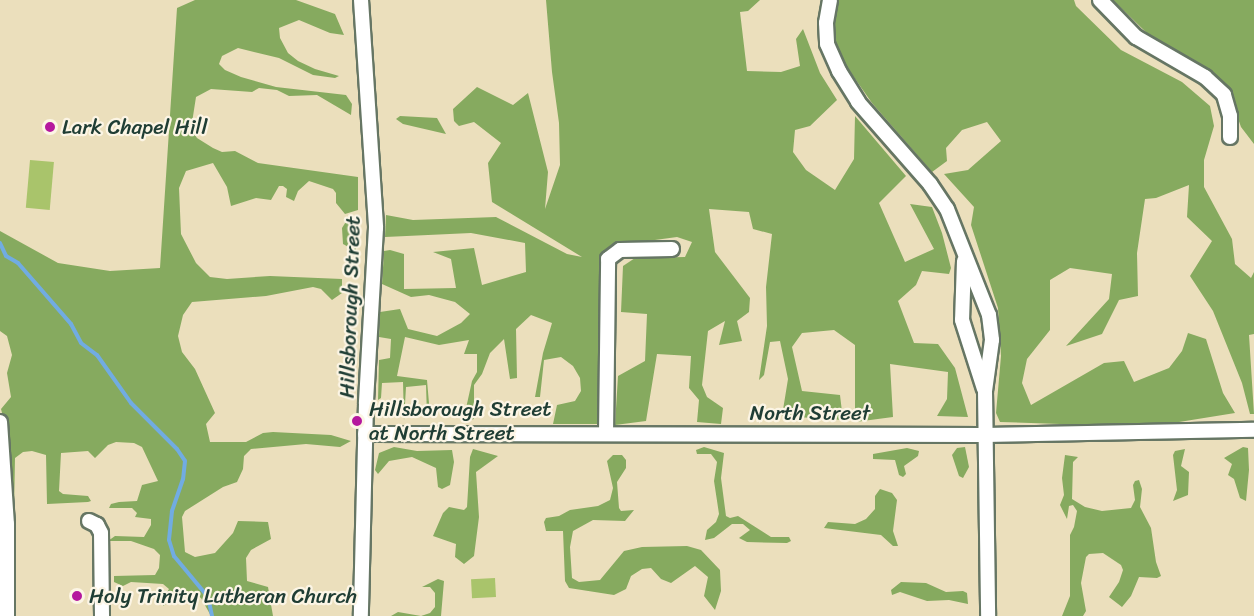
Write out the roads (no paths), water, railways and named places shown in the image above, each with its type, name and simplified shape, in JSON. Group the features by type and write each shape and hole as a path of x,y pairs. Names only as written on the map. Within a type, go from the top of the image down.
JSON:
{"street":[{"name":"Hillsborough Street","path":"361,0 376,228 365,434 362,616"},
{"path":"830,0 826,22 827,44 838,71 858,102 930,184 947,208 964,257 984,300 991,324 992,340 985,391 988,616"},
{"path":"1100,0 1136,37 1205,77 1224,96 1230,116 1230,137"},
{"path":"606,434 608,260 620,250 672,249"},
{"path":"964,257 962,320 985,391"},
{"path":"0,422 7,515 7,616"},
{"name":"North Street","path":"365,434 985,435 1254,430"},
{"path":"89,521 99,527 101,533 102,616"}],"waterway":[{"path":"0,243 6,256 18,263 71,324 81,343 97,355 131,403 177,449 185,461 183,479 172,511 169,540 174,556 208,597 212,616"}],"place":[{"name":"Lark Chapel Hill","path":"50,127"},
{"name":"Hillsborough Street at North Street","path":"357,421"},
{"name":"Holy Trinity Lutheran Church","path":"77,596"}]}
